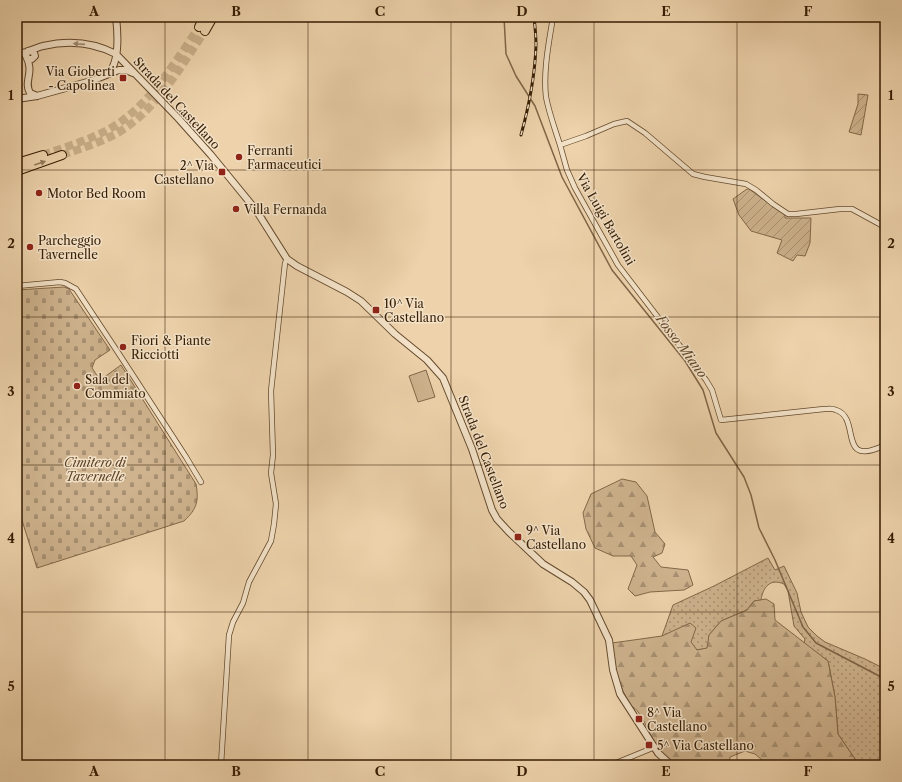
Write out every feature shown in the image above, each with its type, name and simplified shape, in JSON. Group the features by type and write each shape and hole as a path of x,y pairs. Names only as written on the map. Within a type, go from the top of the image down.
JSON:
{"highway":[{"path":"204,17 202,29 213,17"},
{"path":"17,164 43,155"},
{"path":"17,171 62,156"}],"street":[{"path":"109,74 115,62 116,54 118,37 116,17"},
{"path":"553,17 548,55 546,98 560,145 586,136 620,121 627,121 645,132 693,174 705,178 746,184 788,214 840,209 852,210 885,227"},
{"name":"Strada del Castellano","path":"17,55 28,55 34,48 66,43 103,47 116,54 202,144 256,210 287,259 361,301 395,334 427,360 443,378 476,460 492,510 497,519 543,564 572,582 584,592 590,600 609,640 613,670 620,694 654,747 671,765"},
{"path":"28,55 30,70 27,86 30,93 37,96"},
{"path":"17,99 37,96 91,82 119,70 126,70 136,75"},
{"name":"Via Luigi Bartolini","path":"560,145 575,188 618,265 706,380 712,390 721,420 824,409 836,410 844,415 853,442 858,450 864,452 885,445"},
{"path":"221,765 229,635 233,622 243,603 249,582 271,541 274,524 276,504 272,473 273,455 271,391 285,263 287,259"},
{"path":"17,286 60,282 76,289 143,390 201,482"},
{"path":"611,765 654,747"}],"green space":[{"path":"858,94 868,95 861,135 849,132 858,104"},
{"path":"747,189 785,215 785,218 811,218 810,243 805,256 797,255 793,261 777,253 782,240 751,231 739,215 733,199"},
{"name":"Cimitero di Tavernelle","path":"64,287 69,289 110,350 95,360 92,368 98,377 103,378 121,365 196,484 197,500 192,513 184,521 37,568 20,514 17,514 17,290"},
{"path":"426,370 435,397 418,402 409,376"},
{"path":"622,479 636,482 647,496 655,532 665,544 662,553 653,557 661,567 688,570 693,585 684,590 650,592 635,596 628,589 637,565 631,556 613,556 595,548 586,529 583,513 591,494"},
{"path":"768,558 775,570 784,566 797,593 801,612 808,627 817,636 825,642 885,669 885,765 856,765 855,759 838,734 835,697 828,661 804,644 805,639 794,626 788,591 784,584 779,582 771,583 763,591 761,600 754,601 747,610 721,621 709,635 708,648 697,650 690,642 662,636 673,605"},
{"path":"766,599 774,604 775,620 828,661 835,697 838,734 855,759 856,765 768,765 755,754 745,751 730,757 729,765 706,765 699,761 693,764 687,762 684,765 674,765 658,749 643,719 631,706 623,691 617,676 612,643 662,636 690,623 696,628 691,642 697,650 707,648 709,635 721,621 747,610 754,601"}],"waterway":[{"name":"Fosso Miano","path":"504,17 506,54 516,76 535,106 562,177 612,270 685,361 703,390 716,433 744,477 751,495 759,528 775,560 803,627 816,643 885,679"}],"tunnel":[{"path":"43,155 95,136 125,119 149,96 171,69 199,27"},
{"path":"62,155 116,134 143,113 166,88 205,31"}],"railway":[{"path":"521,135 533,79 536,45 534,17"}],"place":[{"name":"Via Gioberti - Capolinea","path":"123,78"},
{"name":"Ferranti Farmaceutici","path":"239,157"},
{"name":"2^ Via Castellano","path":"222,172"},
{"name":"Motor Bed Room","path":"39,193"},
{"name":"Villa Fernanda","path":"236,209"},
{"name":"Parcheggio Tavernelle","path":"30,247"},
{"name":"10^ Via Castellano","path":"376,310"},
{"name":"Fiori & Piante Ricciotti","path":"123,347"},
{"name":"Sala del Commiato","path":"77,386"},
{"name":"9^ Via Castellano","path":"518,537"},
{"name":"8^ Via Castellano","path":"639,719"},
{"name":"5^ Via Castellano","path":"649,745"}]}
